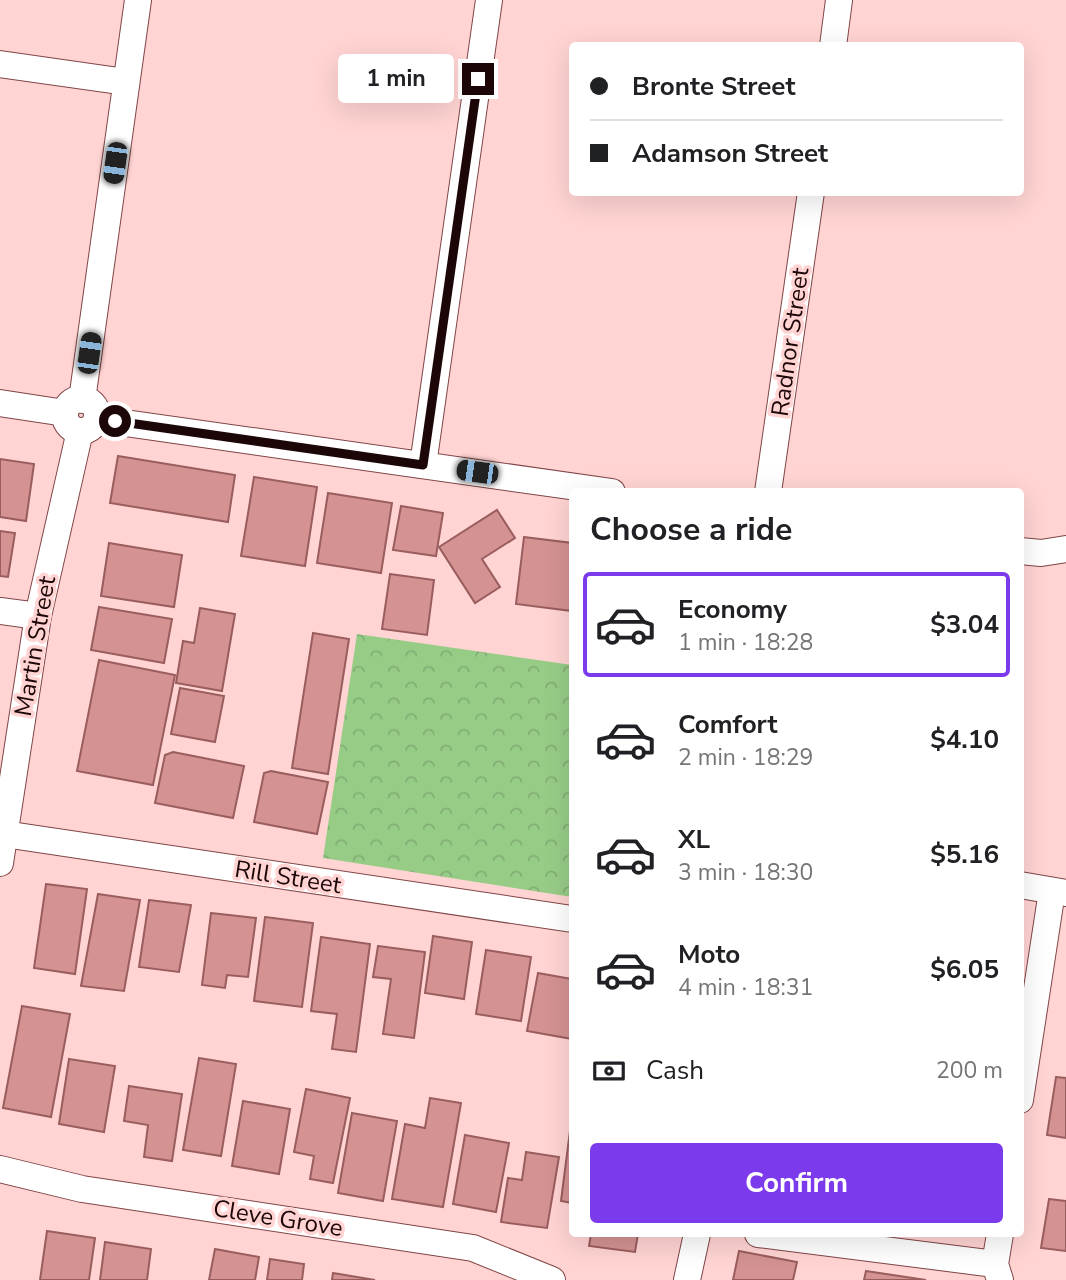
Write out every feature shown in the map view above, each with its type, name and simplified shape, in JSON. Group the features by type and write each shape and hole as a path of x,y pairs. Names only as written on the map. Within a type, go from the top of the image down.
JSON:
{"street":[{"name":"Martin Street","path":"0,863 38,616 81,416 138,0"},
{"path":"423,465 489,0"},
{"path":"834,42 839,0"},
{"path":"0,64 126,82"},
{"name":"Radnor Street","path":"769,488 810,196"},
{"path":"0,403 584,488"},
{"path":"1024,551 1041,553 1066,550"},
{"path":"0,611 38,616"},
{"name":"Rill Street","path":"4,834 569,919"},
{"path":"1024,886 1059,892 1024,1079"},
{"name":"Cleve Grove","path":"0,1169 82,1189 473,1248 552,1280"},
{"path":"687,1280 696,1237"},
{"path":"777,1237 998,1272 1000,1237"}],"green space":[{"path":"357,634 569,665 569,897 323,858"}],"building":[{"path":"118,456 235,475 228,522 110,503"},
{"path":"0,459 34,464 26,521 0,517"},
{"path":"254,477 317,487 305,566 241,556"},
{"path":"328,493 392,503 381,573 317,563"},
{"path":"401,506 443,513 436,556 393,550"},
{"path":"497,510 515,538 482,559 500,587 475,603 439,547"},
{"path":"0,531 15,533 8,577 0,576"},
{"path":"524,537 569,543 569,611 516,604"},
{"path":"109,543 182,555 174,607 101,596"},
{"path":"390,574 434,580 427,635 382,629"},
{"path":"99,607 172,619 164,663 91,650"},
{"path":"200,608 235,614 222,691 176,683 183,641 194,643"},
{"path":"313,633 349,639 328,774 292,768"},
{"path":"99,660 175,675 153,785 77,771"},
{"path":"180,688 224,696 215,742 171,734"},
{"path":"173,752 244,766 233,818 155,803 165,755"},
{"path":"271,771 328,782 317,834 254,822 264,773"},
{"path":"46,884 87,889 75,974 34,968"},
{"path":"98,894 140,900 124,991 81,986"},
{"path":"149,900 191,905 179,972 139,967"},
{"path":"211,913 256,918 248,977 227,975 225,988 202,985"},
{"path":"265,917 313,923 302,1007 254,1001"},
{"path":"433,936 472,942 464,999 425,993"},
{"path":"321,937 370,944 356,1052 332,1049 337,1014 311,1011"},
{"path":"378,946 425,952 414,1038 383,1034 391,979 373,977"},
{"path":"486,950 531,957 521,1021 476,1014"},
{"path":"538,973 569,978 569,1038 527,1031"},
{"path":"22,1006 70,1014 51,1117 3,1108"},
{"path":"199,1058 236,1064 221,1156 183,1150"},
{"path":"69,1059 115,1066 104,1132 59,1124"},
{"path":"1056,1077 1066,1078 1066,1138 1047,1135"},
{"path":"129,1086 182,1094 172,1161 144,1157 148,1125 124,1121"},
{"path":"306,1089 350,1098 333,1183 310,1179 314,1156 294,1152"},
{"path":"430,1098 461,1103 443,1207 392,1199 405,1124 425,1128"},
{"path":"243,1101 290,1109 279,1174 232,1166"},
{"path":"352,1113 397,1121 383,1201 338,1193"},
{"path":"465,1135 509,1143 496,1212 453,1204"},
{"path":"569,1139 569,1202 561,1201"},
{"path":"526,1152 559,1157 547,1228 501,1222 508,1178 522,1180"},
{"path":"1049,1199 1066,1201 1066,1251 1041,1248"},
{"path":"47,1231 95,1238 89,1280 40,1280"},
{"path":"590,1237 638,1237 635,1252 589,1246"},
{"path":"105,1242 151,1249 147,1280 100,1280"},
{"path":"215,1249 259,1257 255,1280 209,1280"},
{"path":"739,1251 797,1262 793,1280 733,1280"},
{"path":"270,1259 304,1264 302,1280 267,1280"},
{"path":"866,1271 926,1280 864,1280"},
{"path":"333,1273 375,1280 332,1280"}],"route":[{"path":"115,421 423,465 478,79"}]}
